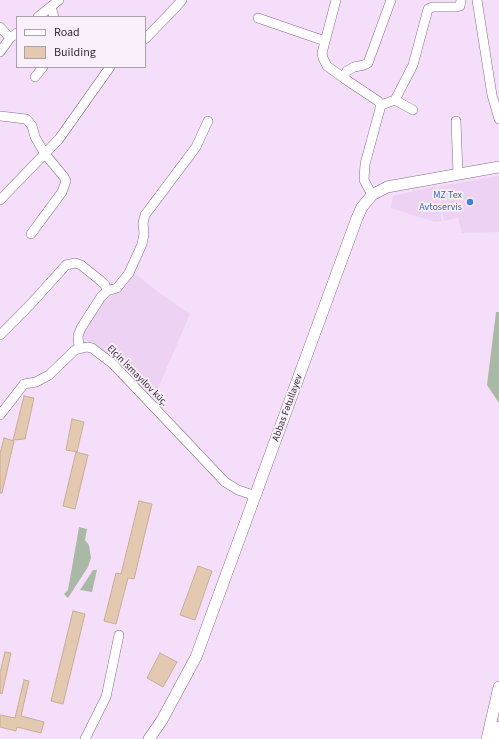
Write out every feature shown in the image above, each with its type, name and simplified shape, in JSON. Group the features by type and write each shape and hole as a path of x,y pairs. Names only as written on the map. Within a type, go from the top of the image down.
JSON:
{"main road":[{"path":"372,195 381,190 399,184 499,167"},
{"name":"Abbas Fətullayev","path":"149,739 162,720 196,657 357,218 367,200 372,195"},
{"path":"487,739 499,687"},
{"path":"496,739 499,727"}],"street":[{"path":"39,16 59,0"},
{"path":"146,38 182,0"},
{"path":"336,0 322,58 327,66 378,101 381,105"},
{"path":"345,79 345,74 347,71 354,67 368,63 391,0"},
{"path":"381,105 395,100 413,64 428,9 460,6 461,0"},
{"path":"477,0 492,95 499,119"},
{"path":"51,7 54,16"},
{"path":"258,18 325,41"},
{"path":"0,27 14,36 0,52"},
{"path":"35,77 42,68"},
{"path":"0,200 59,139 109,68"},
{"path":"395,100 413,110"},
{"path":"372,195 364,180 365,164 381,105"},
{"path":"0,116 26,119 32,126 35,137 45,154 66,181 60,196 31,234"},
{"path":"0,415 24,384 42,380 79,348 78,336 81,328 101,297 107,291 117,288 128,273 142,244 144,234 143,222 145,216 196,147 208,121"},
{"path":"456,121 458,174"},
{"path":"0,335 30,305 66,265 75,263 81,265 105,284 107,291"},
{"name":"Elçin İsmayılov küç.","path":"79,348 86,346 92,348 113,364 225,482 238,490 256,496"},
{"path":"85,739 106,697 119,634"}],"shaded area":[{"name":"MZ Tex Avtoservis","path":"499,176 499,232 462,233 458,218 444,221 439,186"},
{"path":"436,186 442,221 435,222 391,208 393,196"},
{"path":"134,273 190,314 156,393 138,387 101,349 81,337 96,310 109,297 124,289"}],"green space":[{"path":"496,312 499,312 499,403 487,385"},
{"path":"79,527 87,529 85,540 89,545 91,558 88,567 68,598 64,594 68,590"},
{"path":"93,570 97,570 92,592 80,590"}],"building":[{"path":"24,396 34,398 25,439 13,440"},
{"path":"72,419 84,422 77,452 66,450"},
{"path":"4,438 14,441 2,493 0,493 0,454"},
{"path":"76,452 88,455 75,509 63,506"},
{"path":"139,501 152,504 134,579 128,578 116,624 104,621 116,573 121,574"},
{"path":"198,566 212,571 195,620 180,615"},
{"path":"73,611 85,614 63,704 51,701"},
{"path":"5,652 11,653 2,694 0,693 0,673"},
{"path":"160,653 177,662 163,687 147,678"},
{"path":"24,680 29,681 21,716 44,722 41,733 17,727 16,731 0,727 0,715 15,718"}],"place":[{"name":"MZ Tex Avtoservis","path":"470,202"}]}
